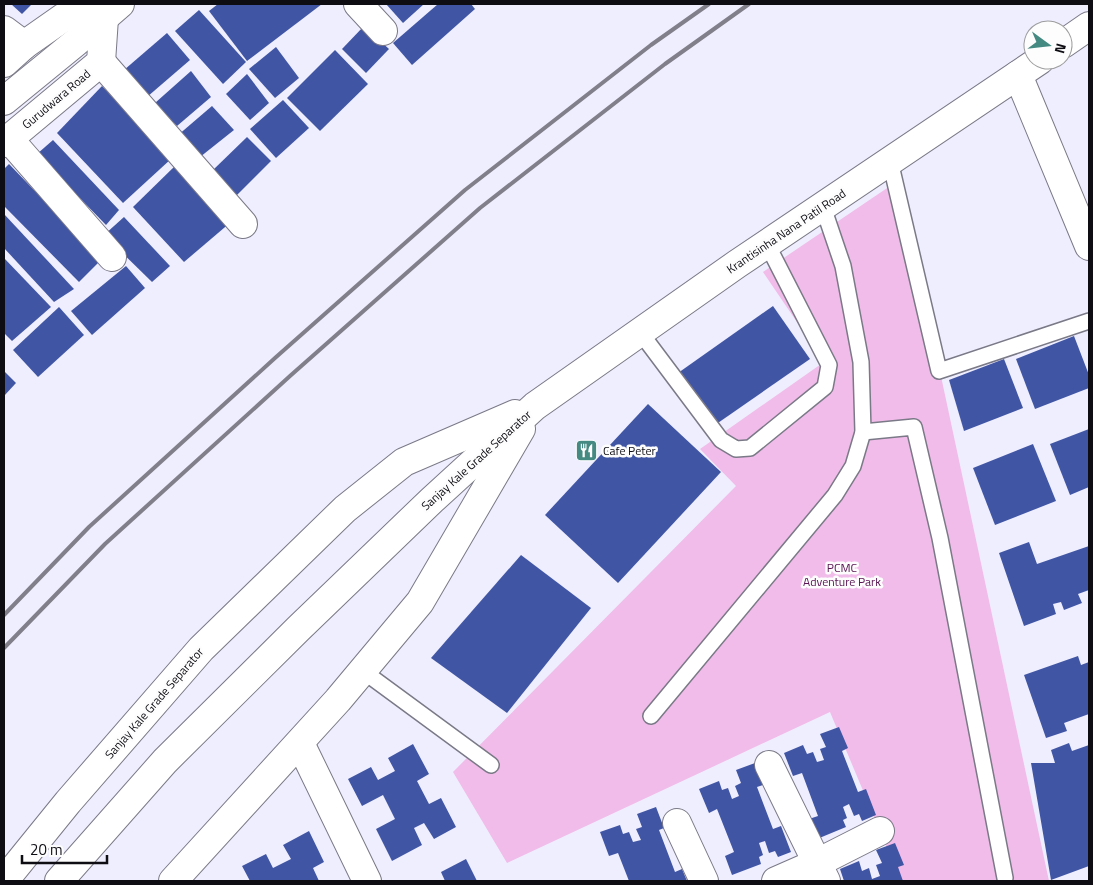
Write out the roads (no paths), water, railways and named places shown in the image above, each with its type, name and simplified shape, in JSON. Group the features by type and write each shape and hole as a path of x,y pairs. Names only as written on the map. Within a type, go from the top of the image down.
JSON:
{"main road":[{"path":"358,4 383,31"},
{"path":"4,63 14,37 64,18 112,11"},
{"path":"4,101 112,11"},
{"name":"Gurudwara Road","path":"6,141 101,62 112,11"},
{"path":"1073,37 1089,26"},
{"path":"101,62 243,224"},
{"name":"Krantisinha Nana Patil Road","path":"535,406 766,244 1026,70"},
{"path":"1030,70 1072,201 1089,246"},
{"path":"6,141 112,256"},
{"path":"173,881 300,743 420,602 535,406"},
{"name":"Sanjay Kale Grade Separator","path":"4,881 68,802 201,649 345,509 404,462 535,406"},
{"name":"Sanjay Kale Grade Separator","path":"59,881 172,754 432,500 535,406"},
{"path":"300,743 367,881"},
{"path":"769,764 821,872"},
{"path":"677,823 704,881"},
{"path":"776,881 821,872 880,831"}],"lane":[{"path":"890,161 938,371 1089,321"},
{"path":"651,716 835,495 853,466 863,432 861,362 843,266 823,206"},
{"path":"640,332 721,440 736,449 750,448 825,387 830,365 766,244"},
{"path":"863,432 914,427 940,538 1005,878"},
{"path":"363,671 491,765"}],"railway":[{"path":"4,615 89,527 275,358 465,190 651,45 709,4"},
{"path":"4,648 105,544 290,376 480,208 665,64 749,4"}],"place":[{"name":"Cafe Peter","path":"587,450"}],"park label":[{"name":"PCMC Adventure Park","path":"842,574"}]}
